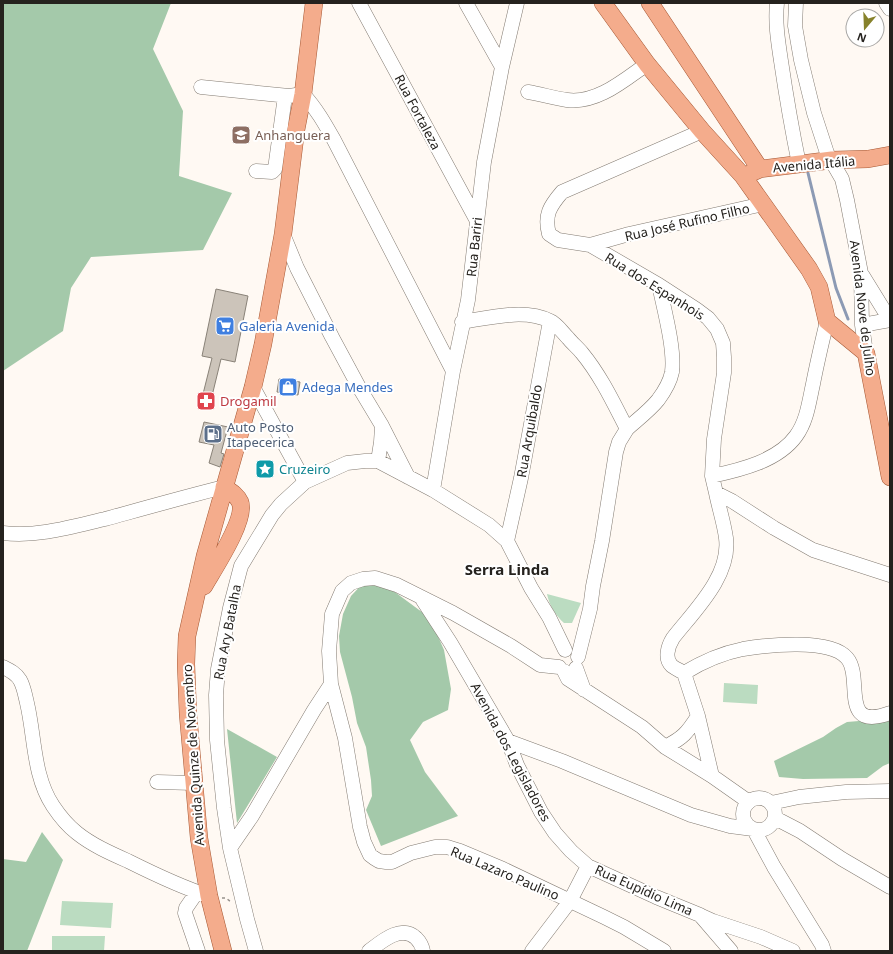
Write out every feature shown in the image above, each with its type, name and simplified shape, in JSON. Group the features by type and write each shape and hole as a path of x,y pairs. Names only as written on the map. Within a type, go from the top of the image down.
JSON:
{"main road":[{"name":"Avenida Quinze de Novembro","path":"223,951 206,897 199,838 188,714 186,664 187,636 194,601 224,487 253,387 263,344 283,234 287,145 303,94 314,3"},
{"path":"603,3 647,64 702,131 743,176 809,269 819,287 827,321 866,353"},
{"path":"650,3 760,169"},
{"name":"Avenida Itália","path":"743,176 760,169 832,160 868,159 890,154"},
{"name":"Avenida Itália","path":"868,159 890,164"},
{"name":"Avenida Nove de Julho","path":"866,353 890,478"},
{"path":"194,601 230,540 241,515 240,502 224,487"}],"street":[{"name":"Rua Fortaleza","path":"359,3 477,221"},
{"path":"466,3 502,67"},
{"name":"Rua Bariri","path":"433,490 453,371 472,274 484,162 516,3"},
{"path":"777,3 775,18 777,34 786,96 799,164"},
{"name":"Avenida Nove de Julho","path":"796,3 795,26 801,60 822,141 842,180 861,273 862,325 866,353"},
{"path":"886,3 890,9"},
{"path":"528,92 568,100 593,96 609,90 647,64"},
{"path":"201,87 285,96 303,94 321,116 334,140 453,371"},
{"path":"256,171 274,171 287,145 285,96"},
{"name":"Rua José Rufino Filho","path":"702,131 562,192 551,204 548,213 546,225 549,234 558,240 590,245 629,234 763,204"},
{"path":"283,234 297,268 332,337 360,389 382,424 408,477"},
{"name":"Rua dos Espanhois","path":"590,245 659,285 696,309 708,318 717,329 723,343 724,373 714,439 712,476 726,539 723,563 720,574 714,586 669,644 667,651 671,666 684,673"},
{"path":"278,257 297,268"},
{"path":"861,273 890,320 862,325"},
{"path":"230,848 252,816 314,710 331,684 329,651 332,614 342,591 351,583 363,578 375,578 397,585 511,646 540,665 566,659 587,621 619,442 628,429 658,400 667,386 672,373 671,350 659,285"},
{"path":"462,322 492,317 521,315 537,317 550,321 559,328 582,353 606,390 628,429"},
{"name":"Rua Arquibaldo","path":"507,541 521,478 550,321"},
{"path":"712,476 753,466 785,447 795,437 803,425 827,321"},
{"path":"253,387 305,482"},
{"path":"382,424 378,461 433,490 489,525 507,541 552,622 566,659 568,679 642,727 665,747 712,776 749,802"},
{"name":"Rua Ary Batalha","path":"256,951 230,848 220,771 216,710 218,669 225,629 241,566 272,515 281,504 305,482 347,463 365,460 378,461"},
{"path":"3,533 15,535 38,534 66,529 224,487"},
{"path":"716,493 813,550 890,575"},
{"name":"Avenida dos Legisladores","path":"421,597 450,642 508,741 516,765 555,833 588,866"},
{"path":"712,776 698,716 684,673 721,656 743,650 772,646 801,644 828,648 839,652 847,658 851,665 856,704 859,711 863,715 875,717 890,713"},
{"path":"3,667 13,672 19,679 24,689 40,778 46,795 65,821 76,832 92,844 206,897"},
{"name":"Rua Lazaro Paulino","path":"331,684 345,738 360,827 364,842 370,855 379,861 392,862 425,848 447,847 484,861 570,901 624,927 664,951"},
{"path":"665,747 682,738 690,730 698,716"},
{"path":"508,741 562,761 691,815 730,826 754,829 765,830 773,823 775,818 776,813 771,803 762,798 757,798 749,802 744,808 744,818 746,823 754,829 774,866 822,945 824,951"},
{"path":"156,782 193,782"},
{"path":"771,803 799,797 846,792 890,791"},
{"path":"775,818 800,831 842,859 889,885"},
{"path":"532,951 570,901 588,866"},
{"name":"Rua Eupídio Lima","path":"588,866 700,915 730,951"},
{"path":"198,951 185,913 186,908 206,897"},
{"path":"700,915 713,921 761,937 793,951"},
{"path":"369,951 389,937 407,933 414,936 420,942 423,951"}],"path":[{"path":"206,897 220,900 226,898 233,905"}],"green space":[{"path":"3,3 171,3 153,49 183,111 179,176 232,193 203,250 91,257 71,288 63,331 3,371"},
{"path":"365,581 388,587 430,618 444,650 451,689 448,710 423,722 410,740 425,772 458,816 381,846 366,810 372,796 366,747 357,723 340,652 339,636 343,614 351,596"},
{"path":"547,594 581,603 572,623 564,623 558,617 551,606"},
{"path":"724,683 758,685 757,704 723,702"},
{"path":"890,717 890,763 883,766 867,778 803,779 779,777 774,761 823,737 847,722"},
{"path":"227,729 277,757 237,823"},
{"path":"42,832 63,860 27,951 3,951 3,859 26,862"},
{"path":"62,901 113,903 111,928 60,925"},
{"path":"52,936 105,936 104,951 52,951"}],"building":[{"name":"Galeria Avenida","path":"216,289 248,296 235,362 221,359 212,396 203,394 212,358 202,356"},
{"name":"Adega Mendes","path":"279,379 300,382 298,395 277,392"},
{"name":"Auto Posto Itapecerica","path":"204,422 228,427 221,453 224,454 220,467 209,463 214,445 199,442"}],"waterway":[{"path":"808,173 836,288 848,319"}],"place":[{"name":"Anhanguera","path":"241,135"},
{"name":"Galeria Avenida","path":"225,326"},
{"name":"Adega Mendes","path":"288,387"},
{"name":"Drogamil","path":"206,401"},
{"name":"Auto Posto Itapecerica","path":"213,434"},
{"name":"Cruzeiro","path":"265,469"}],"district":[{"name":"Serra Linda","path":"507,570"}]}
